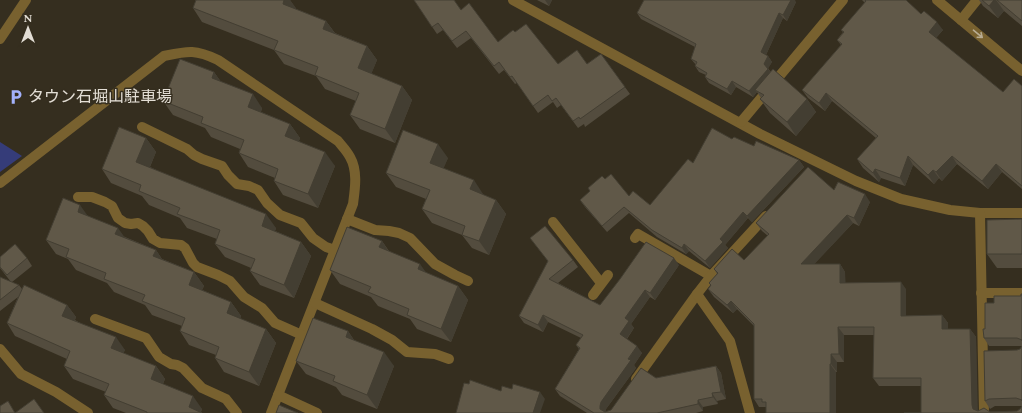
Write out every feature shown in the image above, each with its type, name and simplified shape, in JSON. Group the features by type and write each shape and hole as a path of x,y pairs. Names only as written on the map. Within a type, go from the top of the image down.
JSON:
{"street":[{"path":"0,39 26,0"},
{"path":"513,0 742,122 760,134 814,164 901,198 950,210 980,213 1022,213"},
{"path":"742,122 843,0"},
{"path":"937,0 1022,71"},
{"path":"961,20 978,0"},
{"path":"0,183 164,56 184,52 202,53 218,60 338,142 350,157 354,170 356,185 353,204 271,413"},
{"path":"142,127 187,149 202,159 222,166 237,184 249,186 258,190 267,203 280,214 301,223 313,238 326,247 335,250"},
{"path":"78,197 92,197 105,202 112,206 118,218 124,223 143,226 153,239 160,243 185,248 193,263 198,267 230,281 244,297 262,308 275,323 302,335"},
{"path":"629,388 711,276 775,207"},
{"path":"980,213 982,293 987,353 984,413"},
{"path":"347,219 375,230 399,233 410,238 435,264 468,281"},
{"path":"553,222 601,283"},
{"path":"635,238 638,234 711,276"},
{"path":"592,295 608,275"},
{"path":"982,293 1022,293"},
{"path":"697,294 730,341 750,413"},
{"path":"314,303 372,329 392,340 407,352 435,354 449,359"},
{"path":"95,319 146,338 159,357 171,364 183,368 202,388 226,399 237,413"},
{"path":"0,349 21,374 56,392 88,413"},
{"path":"278,395 317,413"}],"shaded area":[{"path":"0,142 22,156 0,172"}],"building":[{"path":"196,0 284,0 283,4 326,21 323,29 367,46 358,68 402,86 385,129 350,115 359,93 315,75 318,67 274,50 278,41 193,8"},
{"path":"414,0 454,0 461,10 469,3 498,42 513,30 515,32 526,24 558,64 577,50 587,64 601,54 625,87 580,119 579,117 573,121 556,98 552,101 548,95 533,106 512,76 510,77 499,62 494,66 466,31 452,41 438,23 432,27"},
{"path":"644,0 791,0 783,15 779,13 761,52 768,56 764,64 768,69 749,91 732,81 727,89 705,77 707,73 695,66 697,62 691,59 696,44 637,13"},
{"path":"865,0 906,0 921,14 924,11 937,22 929,32 1003,92 1014,79 1022,86 1022,186 996,164 982,181 952,156 936,172 933,170 928,175 908,156 900,178 875,169 873,173 857,159 878,136 826,93 819,103 802,90 842,44 837,40 844,32 841,30 866,1"},
{"path":"982,0 994,0 989,6"},
{"path":"997,0 1022,0 1022,21"},
{"path":"180,59 214,72 212,78 253,94 248,107 290,124 285,136 325,152 308,194 274,181 278,169 239,153 244,140 201,123 203,117 163,101"},
{"path":"773,69 807,99 787,122 760,99 764,95 755,90"},
{"path":"119,127 146,138 136,162 266,214 262,226 301,242 284,285 250,271 255,259 215,244 220,230 177,214 180,208 139,191 141,185 102,169"},
{"path":"712,128 732,139 734,137 754,146 756,141 799,160 747,216 743,212 720,239 723,242 705,261 684,244 682,248 652,230 624,207 602,226 580,200 590,191 588,188 602,176 605,179 611,174 629,196 633,191 650,205 688,159 693,163"},
{"path":"403,130 438,144 430,163 474,180 470,189 496,200 479,241 462,235 465,226 422,209 430,190 386,173"},
{"path":"808,167 834,190 838,182 865,194 854,218 847,215 801,264 840,264 840,283 901,282 901,316 942,315 942,329 970,329 973,409 978,411 984,408 990,412 1017,411 1022,406 1022,413 921,413 921,378 873,378 874,327 838,327 839,354 831,354 830,364 830,413 766,413 766,402 762,402 762,399 754,399 754,324 731,301 727,305 708,289 711,285 709,283 718,273 714,269 732,249 744,260 769,234 756,223"},
{"path":"63,198 80,205 78,212 118,228 115,234 156,250 153,256 194,272 189,285 231,302 227,313 266,329 249,372 215,358 219,347 180,331 185,318 142,301 145,295 104,279 106,273 66,257 69,249 46,240"},
{"path":"1022,219 1022,254 987,254 987,220"},
{"path":"545,226 573,260 549,279 600,305 646,242 674,258 650,293 645,290 625,318 629,321 620,334 637,346 628,359 631,360 601,402 600,409 605,412 611,410 641,368 656,378 716,366 721,392 712,393 713,397 698,400 698,404 657,413 594,413 555,389 580,348 576,345 583,335 543,315 538,325 519,316 548,261 530,238"},
{"path":"347,227 382,241 379,247 420,264 418,269 458,286 441,329 407,315 409,309 368,292 371,287 330,270"},
{"path":"15,244 27,258 7,275 0,267 0,257"},
{"path":"0,277 19,285 0,300"},
{"path":"24,285 67,305 62,316 116,337 111,348 156,366 151,379 193,396 189,407 202,413 147,413 104,395 109,384 64,366 70,351 7,323"},
{"path":"1021,294 1022,340 1017,338 984,338 983,329 985,329 985,303 994,303 994,296 1021,296"},
{"path":"313,318 348,331 346,337 384,352 367,395 333,381 335,376 296,361"},
{"path":"1022,346 1022,400 1016,398 989,399 985,401 984,351 1017,350"},
{"path":"470,380 501,391 502,386 512,389 513,384 540,392 533,413 456,413 464,383 469,384"},
{"path":"34,399 44,413 15,413"},
{"path":"8,401 15,413 0,413 0,406"},
{"path":"279,405 298,413 276,413"}],"place":[{"name":"タウン石堀山駐車場","path":"16,97"}]}
